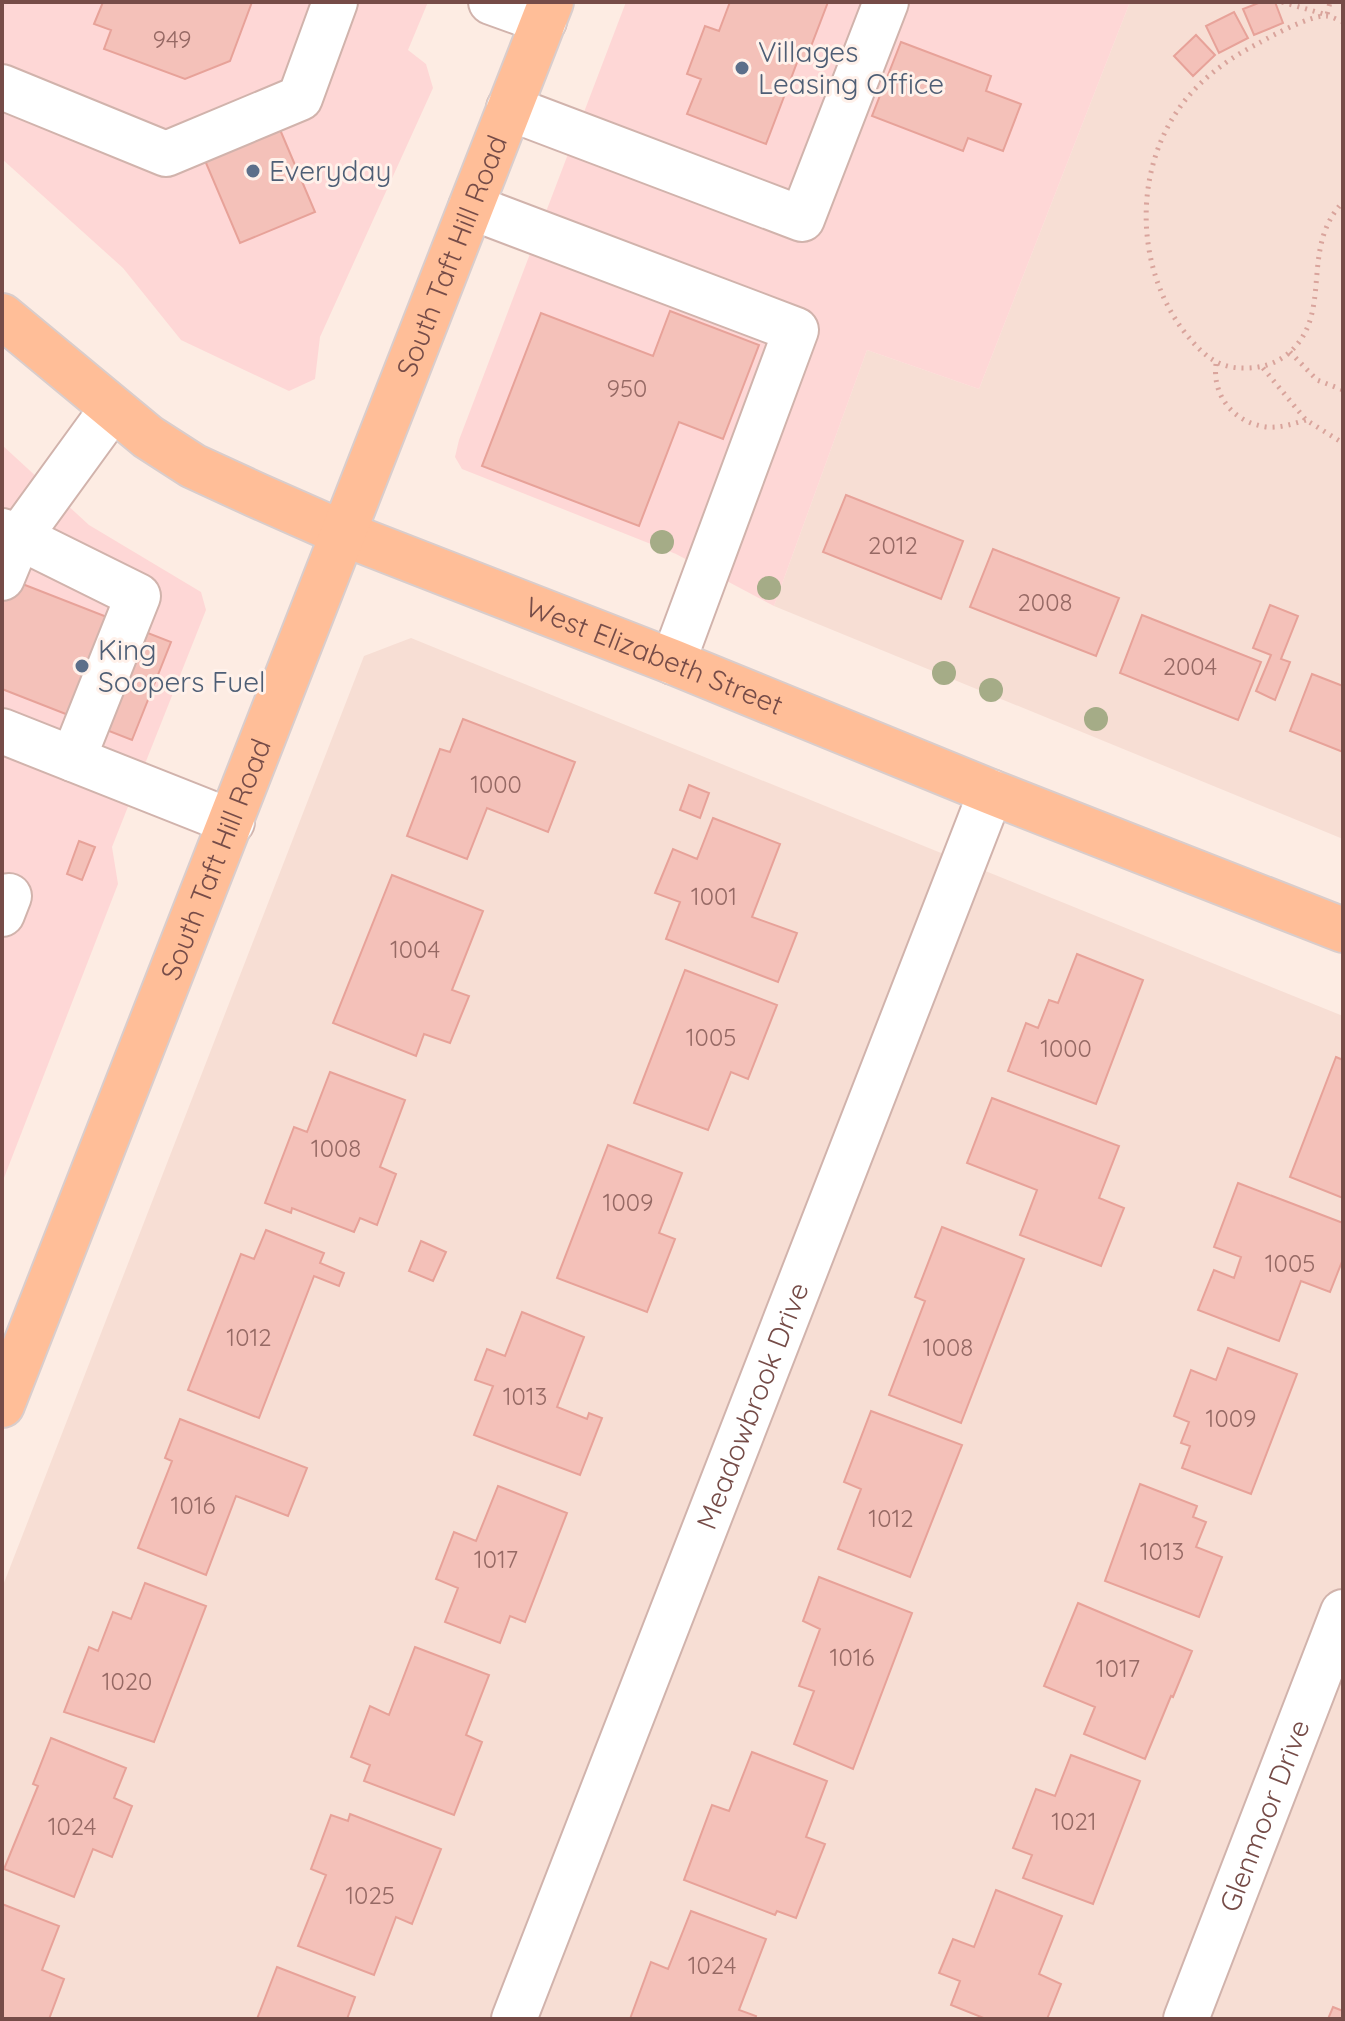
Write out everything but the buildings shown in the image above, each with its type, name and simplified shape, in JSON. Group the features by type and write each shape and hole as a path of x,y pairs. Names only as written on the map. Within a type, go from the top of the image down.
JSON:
{"main road":[{"name":"South Taft Hill Road","path":"2,1405 15,1335 232,822 342,533 548,12"},
{"name":"West Elizabeth Street","path":"2,316 112,409 193,466 342,533 1343,930"}],"street":[{"path":"2,87 166,154 300,98 335,2"},
{"path":"491,2 548,12"},
{"path":"509,108 802,219 886,2"},
{"path":"471,207 796,330 673,662"},
{"path":"2,578 10,534 112,409"},
{"path":"10,534 138,596 73,759"},
{"path":"2,731 232,822"},
{"name":"Meadowbrook Drive","path":"514,2019 991,792"},
{"name":"Glenmoor Drive","path":"1186,2019 1343,1612"}],"path":[{"path":"1282,2 1343,22"},
{"path":"1327,15 1330,2"},
{"path":"1327,15 1295,25 1236,55 1204,80 1180,107 1164,135 1152,173 1145,212 1147,247 1158,288 1175,320 1216,364 1235,369 1263,368 1290,352 1308,327 1315,301 1320,240 1332,213 1343,202"},
{"path":"1290,352 1317,380 1343,390"},
{"path":"1216,364 1214,378 1220,396 1236,416 1266,427 1306,420"},
{"path":"1263,368 1306,420 1343,443"}],"shaded area":[{"path":"2,2 428,2 408,50 426,64 433,88 320,337 315,379 289,391 181,340 123,268 2,159"},
{"path":"626,2 1130,2 979,389 867,350 774,606 676,554 462,469 455,457"},
{"path":"1130,2 1343,2 1343,839 774,606 867,350 979,389"},
{"path":"2,445 89,525 201,592 206,610 112,847 118,884 2,1183"},
{"path":"411,638 1343,1016 1343,2019 2,2019 2,1588 364,656"}],"place":[{"name":"Villages Leasing Office","path":"742,68"},
{"name":"Everyday","path":"253,171"},
{"name":"King Soopers Fuel","path":"82,666"}]}
